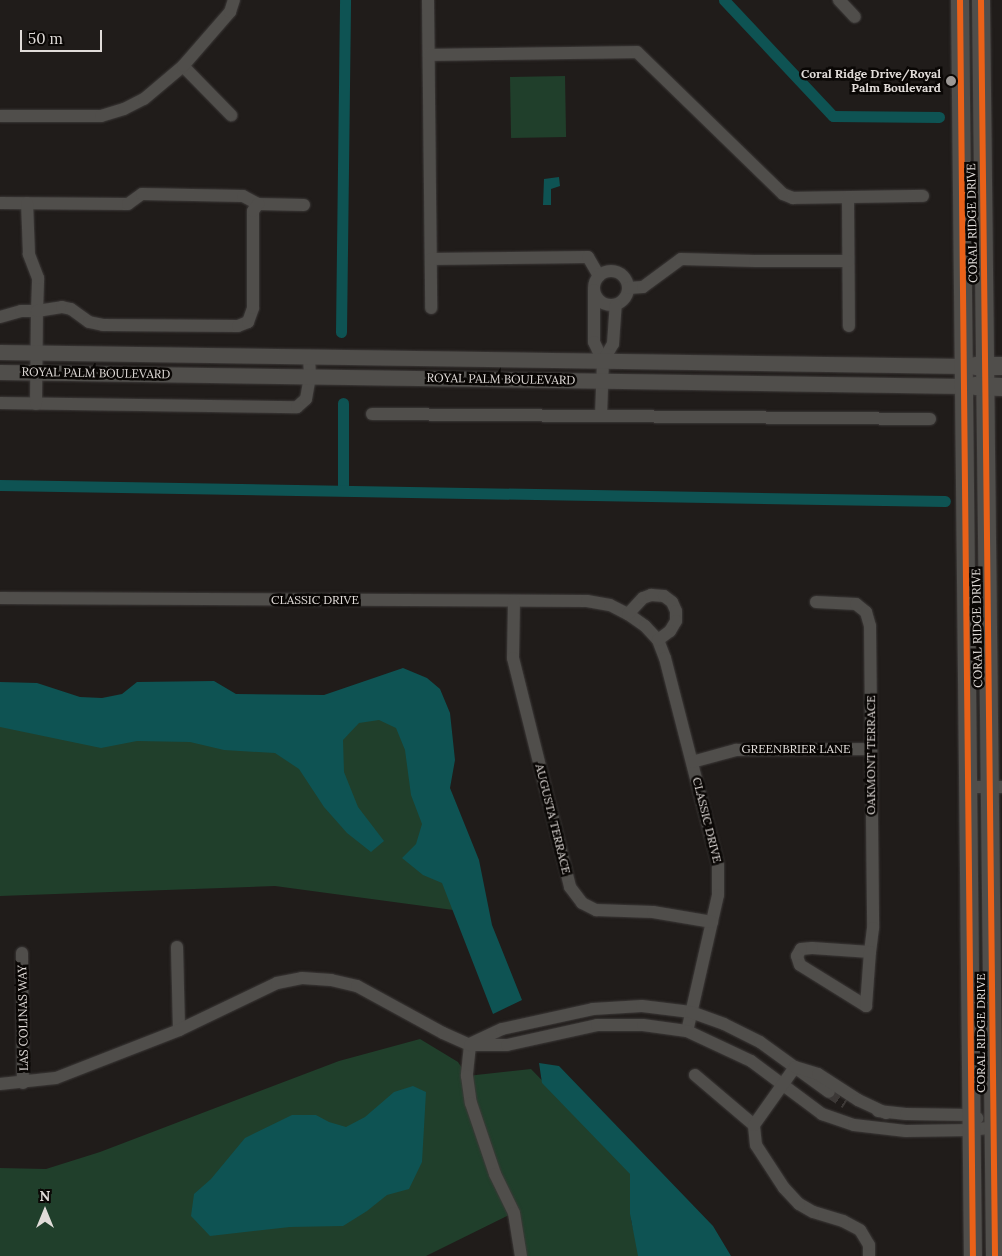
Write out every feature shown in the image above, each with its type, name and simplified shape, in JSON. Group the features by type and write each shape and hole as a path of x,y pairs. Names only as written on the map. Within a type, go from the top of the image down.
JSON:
{"main road":[{"name":"CORAL RIDGE DRIVE","path":"960,0 969,787 970,1123 973,1256"},
{"name":"CORAL RIDGE DRIVE","path":"981,0 994,366 997,1126 995,1256"},
{"name":"ROYAL PALM BOULEVARD","path":"964,366 994,366"},
{"name":"ROYAL PALM BOULEVARD","path":"964,386 994,386"}],"street":[{"path":"0,116 101,116 124,109 144,99 183,66 230,12 234,0"},
{"path":"428,0 431,308"},
{"path":"839,0 855,17"},
{"path":"429,55 637,52 783,194 793,198 923,196"},
{"path":"183,66 231,115"},
{"path":"0,203 128,204 142,194 243,196 258,204 304,205"},
{"path":"848,197 849,326"},
{"path":"27,203 29,254 38,278 36,404"},
{"path":"0,317 21,311 37,311 62,307 71,309 89,322 103,325 243,324 250,318 252,313 253,211 258,204"},
{"path":"430,259 588,257 599,276"},
{"path":"628,288 643,287 681,258 755,262 848,261"},
{"path":"594,290 599,300 604,304 616,305 626,298 628,283 620,274 610,271 599,276 594,290 594,342 603,361"},
{"path":"601,416 603,361 613,344 616,305"},
{"name":"ROYAL PALM BOULEVARD","path":"0,352 964,366"},
{"path":"0,403 297,407 306,399 310,376 309,357"},
{"name":"ROYAL PALM BOULEVARD","path":"0,372 964,386"},
{"path":"372,414 930,419"},
{"path":"628,614 643,598 651,595 664,596 672,602 676,610 676,621 670,630 658,640"},
{"name":"CLASSIC DRIVE","path":"0,598 587,601 610,605 628,614 658,640 665,658 718,864 718,894 687,1031"},
{"name":"AUGUSTA TERRACE","path":"514,601 513,658 570,887 582,903 596,910 654,912 712,922"},
{"name":"OAKMONT TERRACE","path":"816,602 856,604 866,612 870,626 873,928 866,1006 800,965 797,956 801,949 870,952"},
{"name":"GREENBRIER LANE","path":"692,762 736,750 871,749"},
{"path":"969,787 996,787"},
{"path":"177,947 179,1030"},
{"name":"LAS COLINAS WAY","path":"22,953 24,1084"},
{"path":"0,1084 24,1084 56,1078 179,1030 277,983 302,978 331,980 357,986 443,1033 470,1044 507,1044 597,1025 643,1025 687,1031 751,1061 822,1114 854,1125 906,1131 970,1123"},
{"path":"470,1044 502,1029 593,1009 642,1006 691,1012 724,1024 760,1042 829,1092"},
{"path":"470,1044 466,1076 471,1102 495,1174 514,1213 521,1256"},
{"path":"794,1067 818,1074 858,1100 886,1113"},
{"path":"794,1067 754,1125 756,1145 784,1188 799,1204 813,1212 843,1221 860,1230 869,1245 869,1256"},
{"path":"695,1075 754,1125"},
{"path":"846,1102 886,1113 997,1126"}],"green space":[{"path":"565,76 566,137 511,138 510,77"},
{"path":"414,716 468,912 275,886 0,896 0,717"},
{"path":"420,1039 458,1062 467,1076 531,1069 630,1171 631,1220 640,1256 521,1256 513,1213 426,1256 0,1256 0,1168 46,1169 100,1152 339,1061"}],"water":[{"path":"559,177 560,186 551,189 551,205 543,205 544,179"},
{"path":"403,668 427,678 440,689 450,713 455,760 450,788 479,860 492,925 522,1000 493,1014 442,883 423,875 402,858 416,844 422,824 411,795 405,750 396,728 379,720 359,723 343,740 344,772 358,807 384,841 371,852 347,833 324,807 299,769 275,753 224,750 190,742 137,741 101,748 0,727 0,682 37,683 80,697 102,698 122,694 137,682 214,681 236,694 324,695"},
{"path":"539,1063 559,1066 713,1226 731,1256 638,1256 630,1214 630,1174 542,1083"},
{"path":"413,1086 426,1092 422,1162 409,1189 387,1195 367,1211 343,1226 290,1227 210,1236 191,1216 194,1194 211,1179 245,1138 292,1115 316,1115 329,1122 346,1127 365,1117 394,1092"}],"waterway":[{"path":"341,332 345,0"},
{"path":"724,0 833,116 939,117"},
{"path":"343,403 343,489"},
{"path":"0,485 945,501"}],"tunnel":[{"path":"829,1092 846,1103"}],"cycle path":[{"path":"960,0 973,1256"},
{"path":"981,0 995,1256"}],"place":[{"name":"Coral Ridge Drive/Royal Palm Boulevard","path":"951,81"}]}
